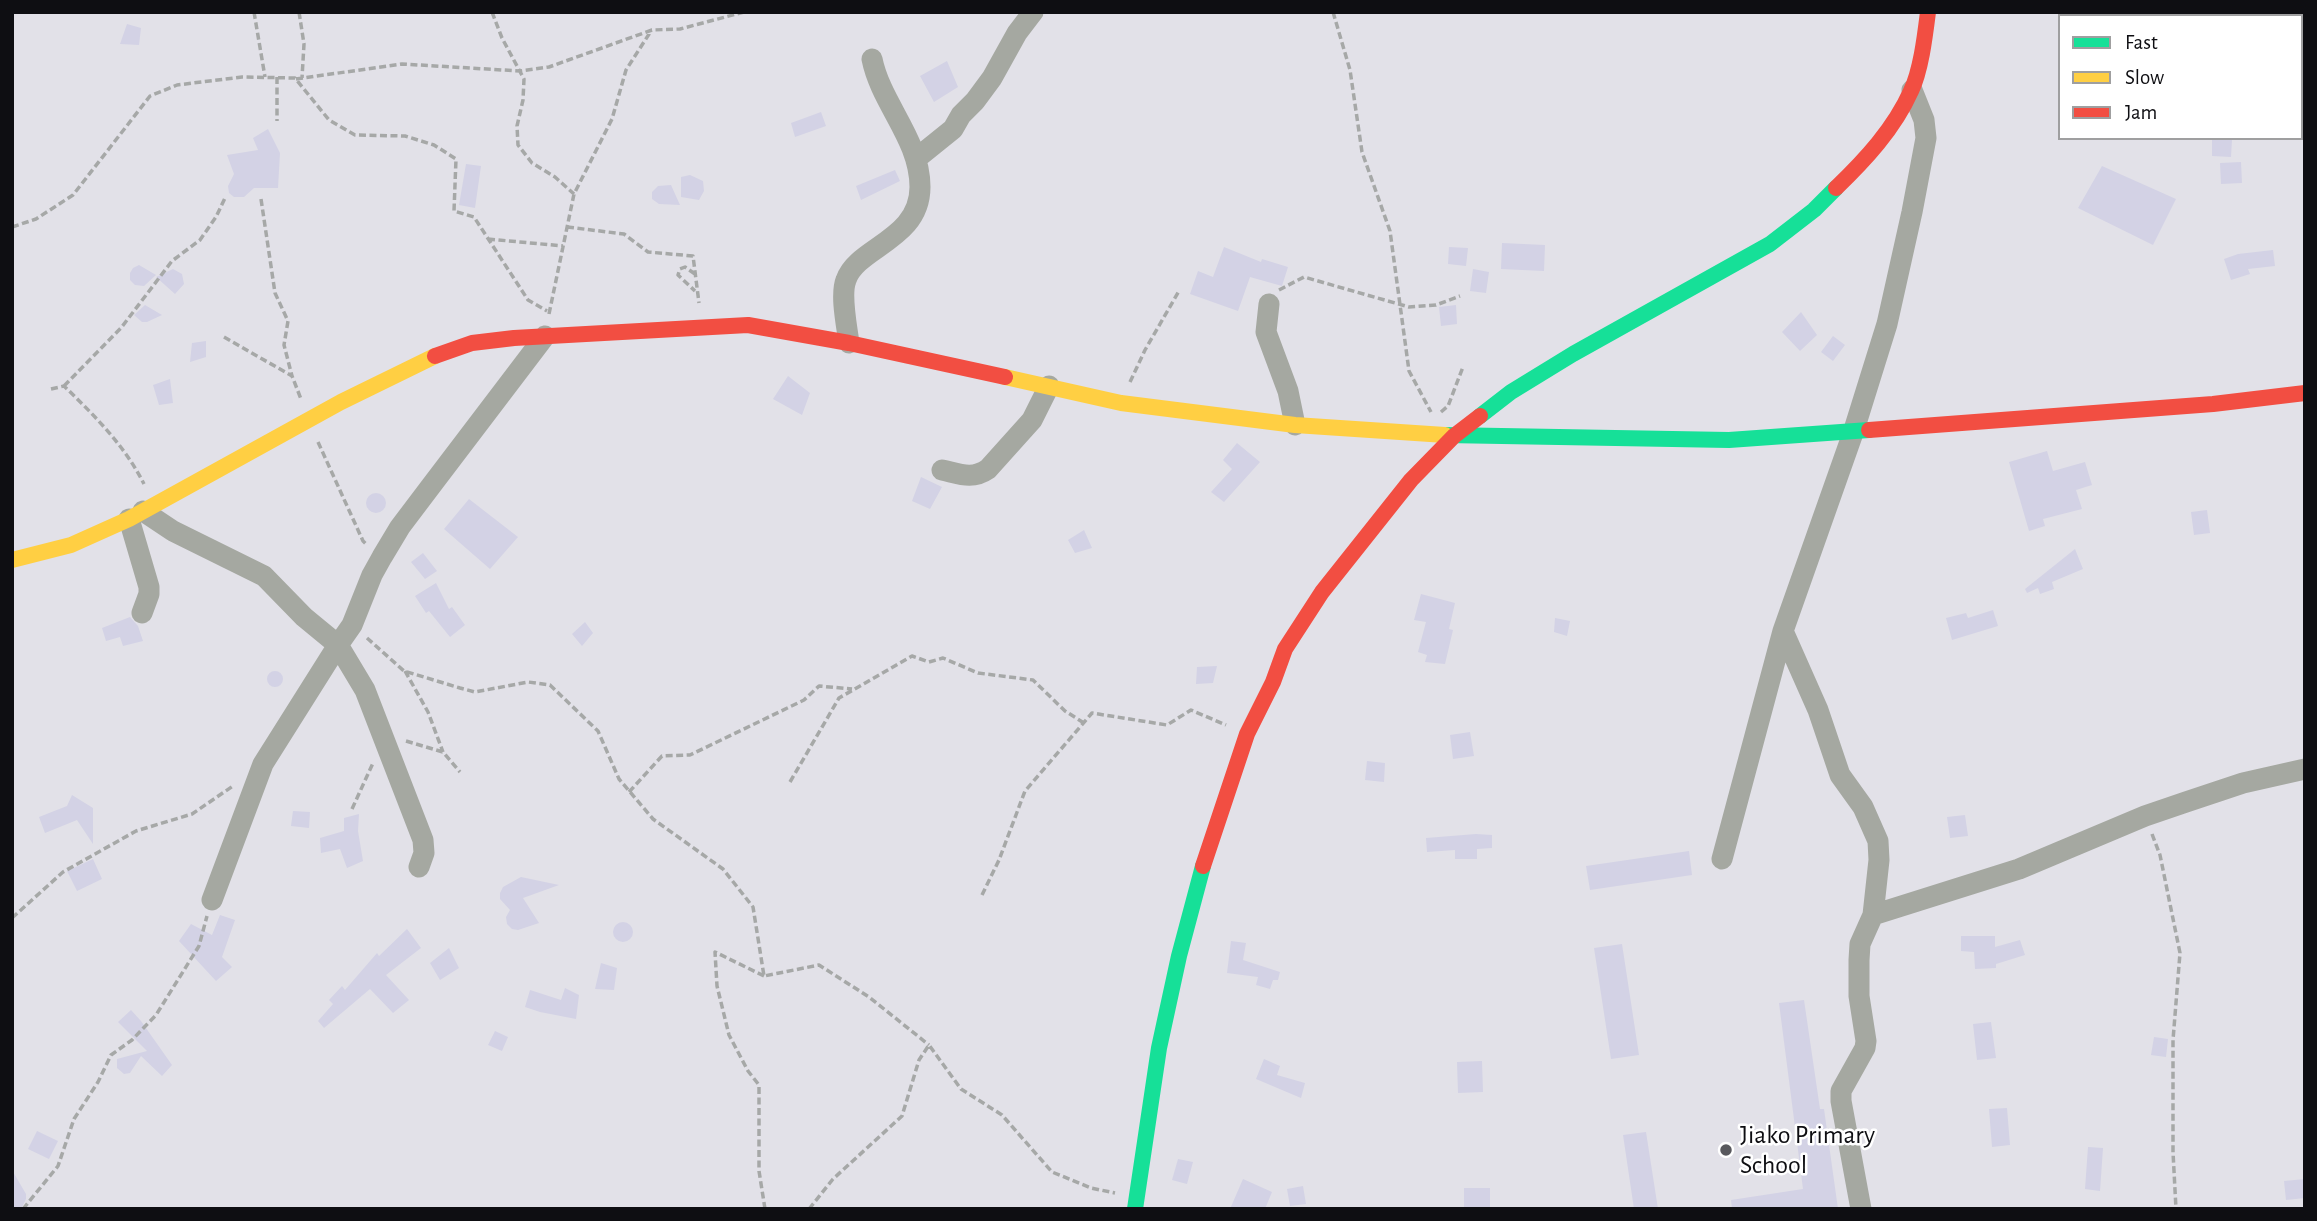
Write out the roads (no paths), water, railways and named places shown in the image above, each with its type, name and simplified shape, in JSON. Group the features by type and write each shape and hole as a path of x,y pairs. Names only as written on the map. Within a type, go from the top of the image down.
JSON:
{"street":[{"path":"917,158 953,129 961,114 975,101 992,78 1017,33 1033,12"},
{"path":"1136,1203 1159,1048 1179,956 1208,846 1247,734 1273,682 1285,649 1322,592 1411,480 1454,436 1511,392 1573,354 1770,244 1814,210 1873,152 1912,90 1928,12"},
{"path":"849,343 844,282 849,272 897,236 916,208 920,187 917,158 876,78 872,59"},
{"path":"1721,859 1783,631 1853,433 1887,324 1926,138 1924,120 1912,90"},
{"path":"1269,304 1266,332 1287,391 1295,425"},
{"path":"12,560 71,545 142,511 308,420 427,359 472,343 545,336 748,325 849,343 1121,403 1295,425 1454,436 1729,440 1853,433 2213,404 2305,393"},
{"path":"212,900 263,764 352,625 382,557 430,486 545,336"},
{"path":"942,470 971,477 988,469 1032,420 1049,386"},
{"path":"142,511 149,587 142,613"},
{"path":"142,511 173,531 264,576 304,617 338,645 365,690 423,840 424,853 419,867"},
{"path":"1783,631 1818,710 1840,775 1863,807 1878,841 1879,860 1872,915 1860,944 1858,971 1858,996 1865,1048 1841,1091 1861,1209"},
{"path":"1872,915 2020,869 2145,816 2244,783 2305,769"}],"place":[{"name":"Jiako Primary School","path":"1726,1150"}]}
